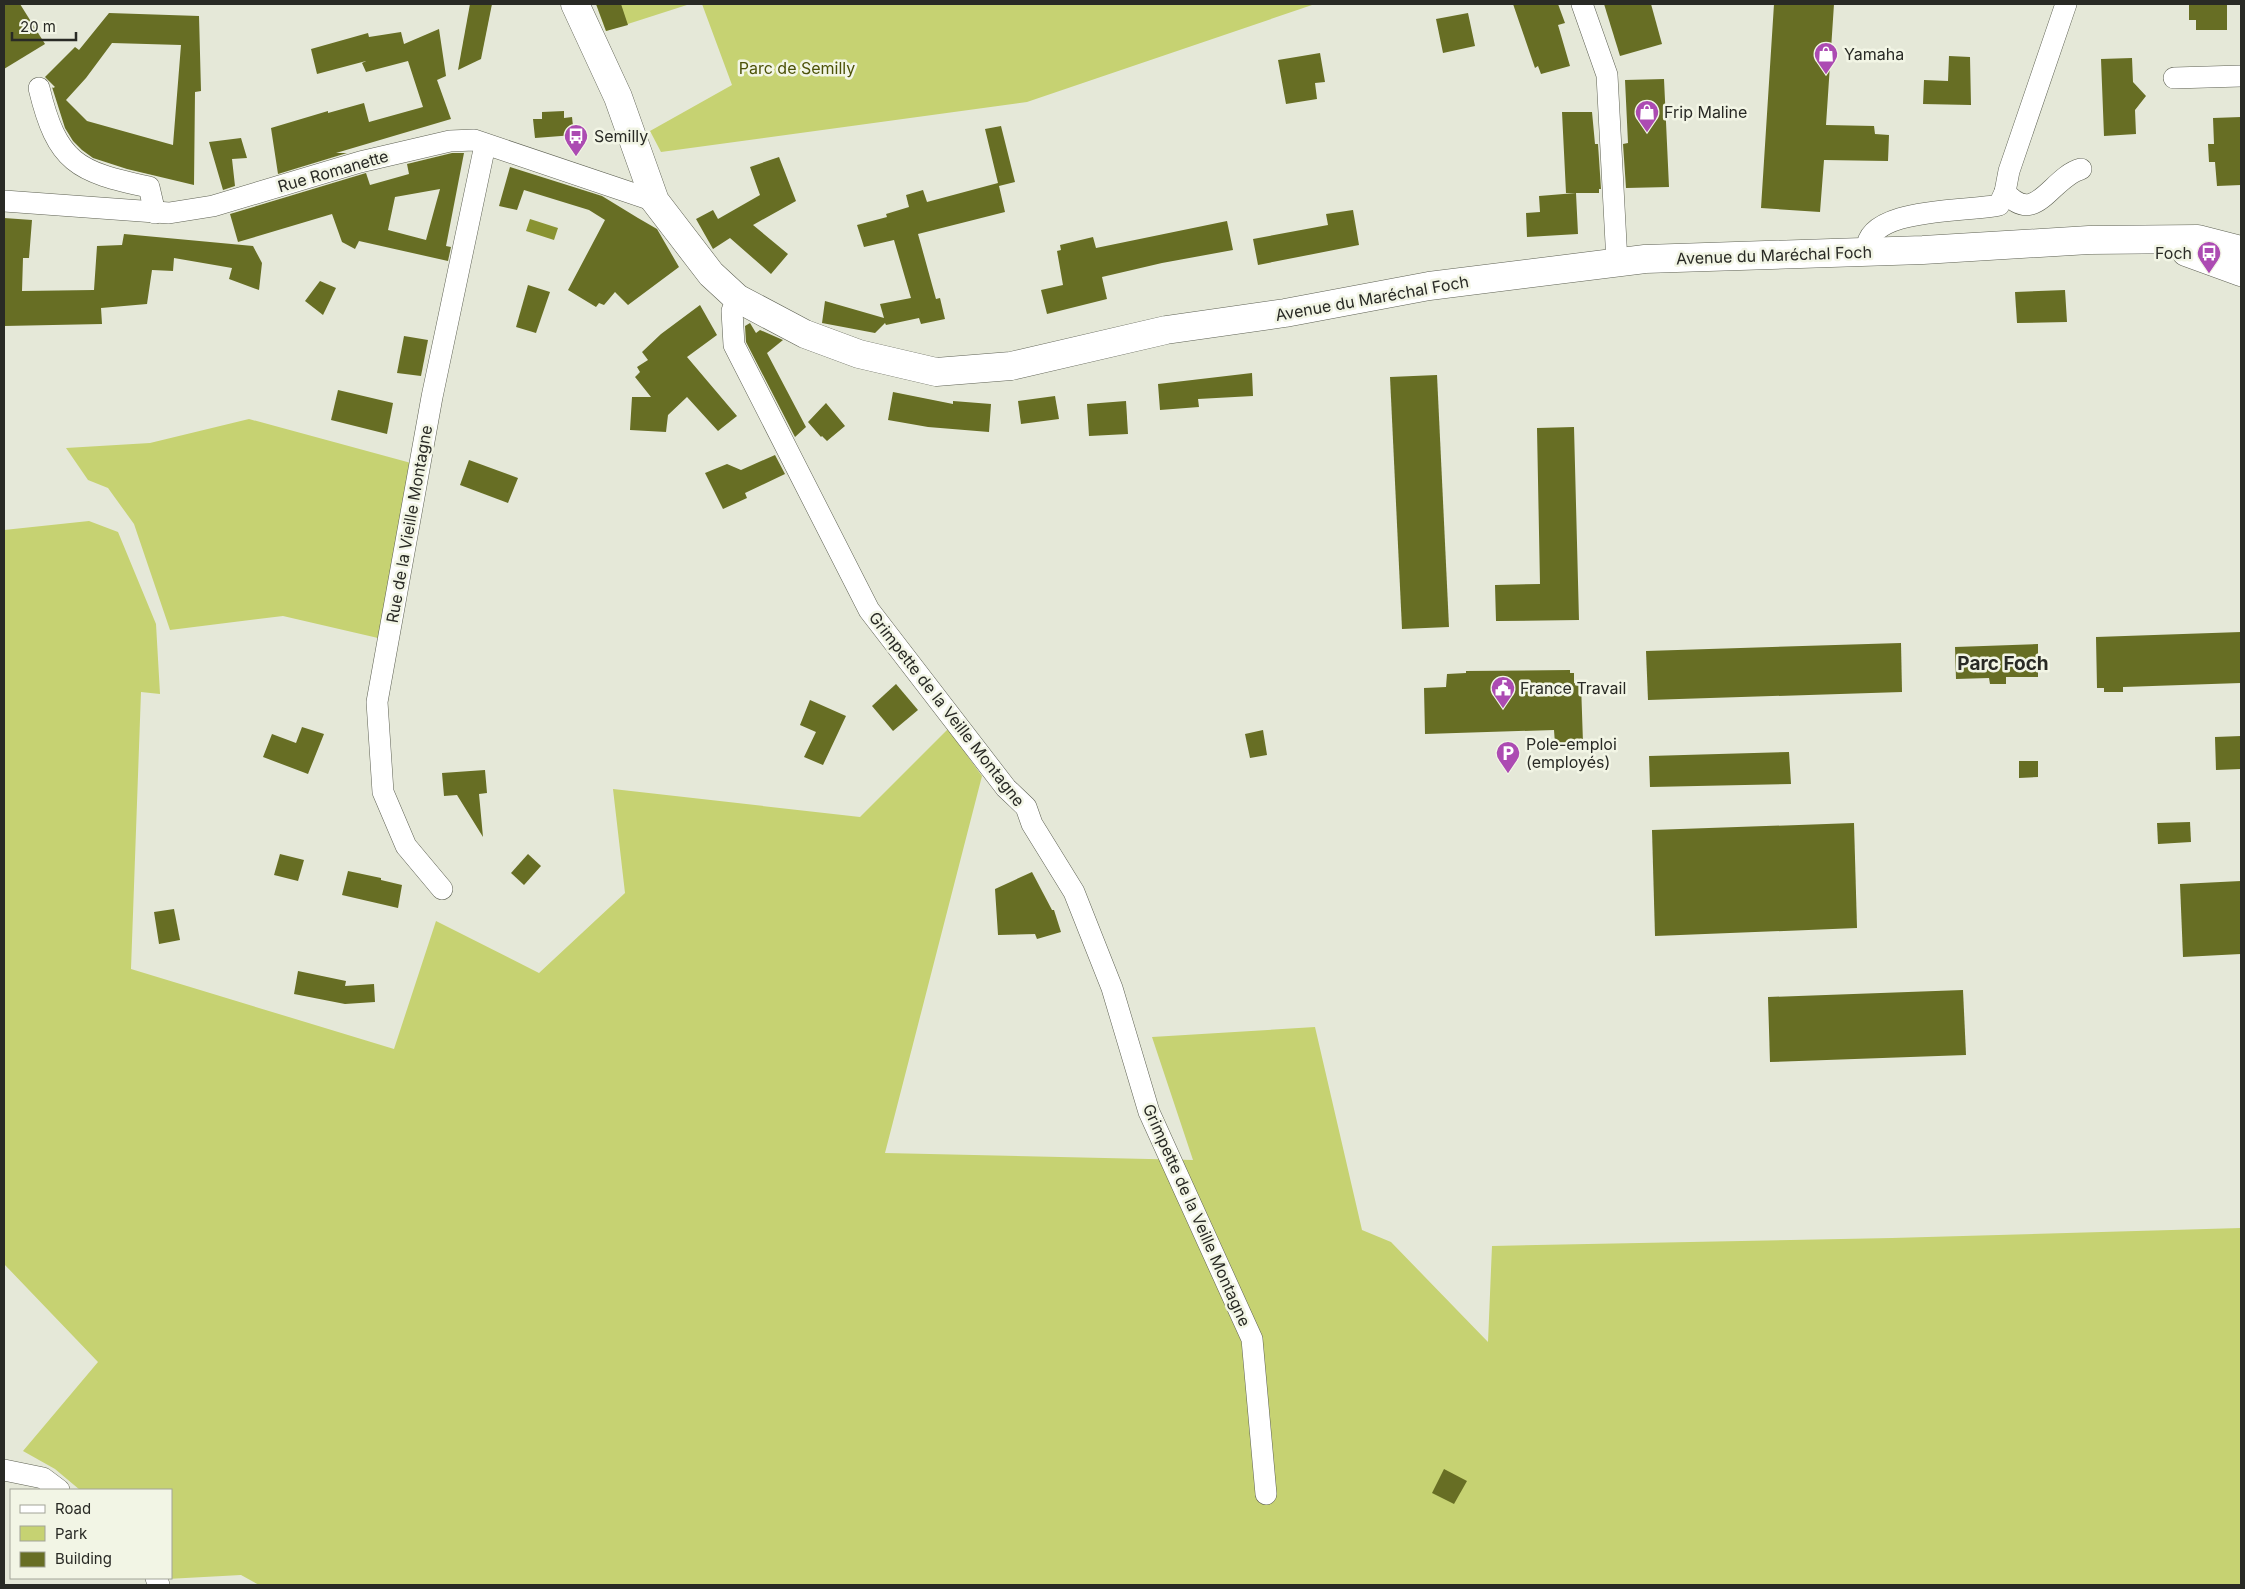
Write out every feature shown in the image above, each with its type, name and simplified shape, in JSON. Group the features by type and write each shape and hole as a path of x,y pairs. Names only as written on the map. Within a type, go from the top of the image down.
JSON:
{"main road":[{"name":"Avenue du Maréchal Foch","path":"575,4 618,98 655,201 711,274 737,298 805,334 859,354 936,372 1011,366 1166,330 1285,313 1429,286 1645,259 1867,252 2089,240 2198,239 2241,250"},
{"path":"2152,240 2241,272"}],"street":[{"path":"1582,4 1607,75 1617,262"},
{"path":"1867,252 1866,242 1869,237 1893,220 1922,212 1986,208 1999,205 2005,192 2009,171 2066,4"},
{"path":"2174,78 2241,76"},
{"path":"39,88 47,121 68,157 90,172 149,187 155,213"},
{"name":"Rue Romanette","path":"4,201 169,214 213,206 360,162 450,141 474,140 655,201"},
{"name":"Rue de la Vieille Montagne","path":"442,889 406,846 382,792 377,702 432,397 485,144"},
{"path":"2005,192 2013,202 2022,206 2032,205 2072,171 2082,169"},
{"name":"Grimpette de la Veille Montagne","path":"737,298 732,311 734,345 869,610 1006,788 1026,807 1032,824 1074,892 1112,988 1148,1112 1252,1339 1266,1494"},
{"path":"4,1470 44,1478 58,1489"}],"green space":[{"path":"596,4 690,4 606,31"},
{"name":"Parc de Semilly","path":"702,4 1315,4 1027,102 661,152 650,131 732,85"},
{"path":"249,419 411,463 378,638 283,616 170,630 134,524 108,488 88,480 66,448 150,443"},
{"path":"89,521 118,532 156,624 160,694 141,692 131,969 394,1049 436,921 539,973 625,893 613,789 860,817 948,729 982,776 885,1153 1193,1160 1152,1037 1315,1027 1362,1230 1391,1242 1488,1342 1492,1246 1892,1238 2241,1228 2241,1585 259,1585 241,1575 172,1579 172,1489 79,1489 55,1469 23,1451 98,1362 4,1264 4,530"}],"shaded area":[{"path":"530,219 558,228 554,240 526,231"}],"building":[{"path":"4,4 20,4 45,44 4,69"},
{"path":"470,4 492,4 481,59 458,70"},
{"path":"596,4 621,4 628,25 606,31"},
{"path":"1513,4 1558,4 1565,23 1558,25 1570,66 1541,74 1538,66 1535,68"},
{"path":"1604,4 1651,4 1662,44 1620,56"},
{"path":"1774,4 1834,4 1826,125 1874,126 1875,134 1889,135 1888,161 1824,160 1820,212 1761,208"},
{"path":"2189,4 2227,4 2227,30 2196,30 2196,20 2189,20"},
{"path":"109,13 199,16 201,91 195,92 194,185 127,169 93,158 73,141 65,128 52,87 55,87 45,77 75,47 79,50","holes":["112,43 181,45 173,145 87,121 66,100 86,78"]},
{"path":"1468,13 1475,46 1443,53 1436,19"},
{"path":"439,29 446,76 437,80 451,119 336,153 347,153 278,174 271,128 328,111 328,113 364,103 369,122 423,107 408,61 366,72 362,63 366,61 317,74 311,49 368,33 369,37 401,32 404,44"},
{"path":"1320,53 1325,82 1315,83 1317,99 1286,104 1278,60"},
{"path":"1949,56 1970,57 1971,105 1923,104 1924,80 1948,81"},
{"path":"2132,58 2133,82 2146,96 2135,110 2136,134 2104,136 2101,59"},
{"name":"Frip Maline","path":"1664,79 1669,187 1626,188 1623,144 1628,143 1625,80"},
{"path":"564,111 564,118 572,117 574,135 535,138 533,119 542,119 542,112"},
{"path":"1562,112 1592,112 1595,144 1598,144 1601,189 1599,189 1599,193 1566,193"},
{"path":"2241,117 2241,185 2217,186 2215,162 2209,162 2208,144 2214,144 2213,118"},
{"path":"1001,126 1015,182 999,186 1005,212 918,234 936,299 940,298 945,319 921,324 919,318 886,325 885,323 875,333 822,323 825,301 884,318 880,304 911,298 894,240 864,247 857,225 887,217 886,214 909,207 906,195 923,190 927,202 998,183 985,129"},
{"path":"241,138 247,158 232,159 235,186 223,190 209,142"},
{"path":"452,153 464,153 446,246 451,247 448,261 359,241 355,249 342,242 332,214 238,242 230,214 366,173 370,185 409,174 407,164","holes":["440,189 426,240 388,230 395,197"]},
{"path":"779,157 796,201 753,225 788,254 771,274 730,238 713,249 696,219 713,210 718,219 760,195 750,167"},
{"path":"510,167 602,196 657,229 679,267 628,305 615,292 604,305 599,303 596,307 568,290 605,220 589,210 524,190 517,210 499,206"},
{"path":"1576,193 1578,234 1527,237 1526,213 1540,212 1539,196"},
{"path":"1353,210 1359,245 1258,265 1253,239 1328,225 1326,214"},
{"path":"4,218 32,220 29,258 23,258 22,291 94,290 97,246 122,245 124,234 253,246 262,263 259,290 229,279 232,268 174,258 173,271 152,270 147,304 101,308 102,324 4,326"},
{"path":"1227,221 1233,250 1162,263 1102,277 1107,299 1047,314 1041,290 1063,285 1057,251 1061,250 1060,245 1093,237 1096,248"},
{"path":"320,281 336,288 323,315 305,301"},
{"path":"528,285 550,292 536,333 516,327"},
{"path":"2065,290 2067,322 2017,323 2015,292"},
{"path":"700,305 717,335 687,357 737,416 718,431 687,397 668,415 666,432 630,430 632,397 651,397 635,377 640,372 637,367 648,360 642,352 661,334"},
{"path":"750,323 756,333 760,330 783,340 767,353 806,427 795,437 746,342 745,326"},
{"path":"404,336 428,340 421,376 397,373"},
{"path":"1252,373 1253,396 1198,399 1199,407 1160,410 1158,384"},
{"path":"1437,375 1449,627 1402,629 1390,377"},
{"path":"338,390 393,403 387,434 331,420"},
{"path":"893,392 953,404 953,401 991,404 989,432 928,427 888,420"},
{"path":"1055,396 1059,419 1021,424 1018,401"},
{"path":"1126,401 1128,434 1089,436 1087,404"},
{"path":"826,403 845,426 827,441 808,422"},
{"path":"1574,427 1579,620 1496,621 1495,585 1540,584 1537,428"},
{"path":"775,455 785,474 745,493 747,498 723,509 705,473 727,464 741,470"},
{"path":"469,460 518,478 508,503 460,485"},
{"path":"2241,632 2241,683 2123,687 2123,692 2104,692 2104,688 2097,688 2096,637"},
{"path":"1901,643 1902,692 1648,700 1646,651"},
{"path":"2038,644 2038,677 2006,677 2006,684 1990,684 1989,678 1956,679 1955,647"},
{"name":"France Travail","path":"1570,670 1570,673 1574,673 1574,683 1581,683 1583,743 1555,744 1554,730 1425,734 1424,688 1446,687 1447,674 1466,673 1466,671"},
{"path":"896,684 918,710 893,731 872,706"},
{"path":"810,700 846,716 823,765 804,757 816,732 800,725"},
{"path":"302,727 324,734 308,774 263,757 272,734 296,743"},
{"path":"1263,730 1267,755 1250,758 1245,734"},
{"path":"2241,736 2241,769 2216,770 2215,737"},
{"path":"1789,752 1791,784 1650,787 1649,756"},
{"path":"2019,761 2038,761 2038,777 2019,778"},
{"path":"485,770 487,793 479,794 483,837 457,795 444,796 442,773"},
{"path":"2190,822 2191,842 2158,844 2157,823"},
{"path":"1854,823 1857,928 1655,936 1652,830"},
{"path":"280,854 304,860 298,881 274,875"},
{"path":"528,854 541,866 524,885 511,873"},
{"path":"348,871 381,878 381,880 402,885 398,908 342,895"},
{"path":"1032,872 1052,910 1054,910 1061,932 1037,939 1035,934 998,935 995,889"},
{"path":"2241,881 2241,954 2183,957 2180,884"},
{"path":"174,909 180,940 159,944 154,912"},
{"path":"298,971 346,981 345,986 374,984 375,1002 345,1004 294,994"},
{"path":"1963,990 1966,1055 1770,1062 1768,997"},
{"path":"1444,1469 1467,1481 1454,1504 1432,1493"}],"place":[{"name":"Yamaha","path":"1826,75"},
{"name":"Frip Maline","path":"1647,133"},
{"name":"Semilly","path":"576,157"},
{"name":"Foch","path":"2209,274"},
{"name":"France Travail","path":"1503,709"},
{"name":"Pole-emploi (employés)","path":"1508,774"}],"district":[{"name":"Parc Foch","path":"2003,663"}]}
